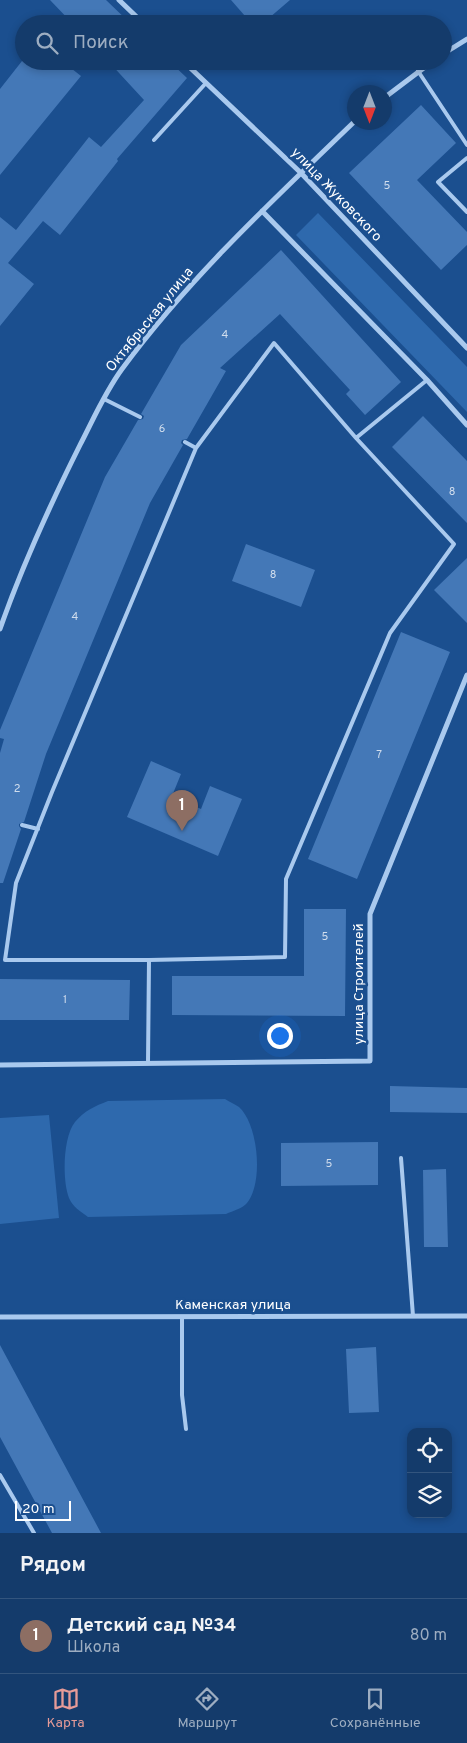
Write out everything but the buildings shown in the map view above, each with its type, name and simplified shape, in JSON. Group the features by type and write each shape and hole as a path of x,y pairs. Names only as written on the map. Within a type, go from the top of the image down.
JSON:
{"street":[{"path":"119,0 135,15"},
{"path":"452,48 467,39"},
{"name":"улица Жуковского","path":"193,70 301,173 467,348"},
{"path":"392,92 418,71"},
{"name":"Октябрьская улица","path":"0,628 54,497 104,399 121,370 188,288 262,211 347,129"},
{"path":"262,211 426,380 467,425"},
{"name":"улица Строителей","path":"0,1064 370,1061 370,914 467,675"},
{"name":"Каменская улица","path":"0,1317 467,1316"}],"lane":[{"path":"418,71 467,145"},
{"path":"154,140 206,83"},
{"path":"467,158 438,182 467,212"},
{"path":"274,343 356,438 454,544 390,633 286,879 285,957 149,960 4,960 16,883 196,448 274,343"},
{"path":"356,438 426,380"},
{"path":"104,399 140,417"},
{"path":"185,442 196,448"},
{"path":"22,825 38,829"},
{"path":"148,1063 149,960"},
{"path":"402,1158 413,1316"},
{"path":"182,1317 182,1395 186,1429"},
{"path":"0,1475 34,1533"}],"shaded area":[{"path":"318,213 467,367 467,412 296,235"},
{"path":"225,1099 239,1107 245,1115 251,1126 254,1139 257,1168 256,1182 252,1194 243,1206 226,1214 88,1217 77,1209 69,1198 65,1181 66,1148 71,1129 78,1118 86,1112 108,1101"},
{"path":"49,1115 59,1218 0,1224 0,1118"}],"place":[{"name":"Детский сад №34","path":"182,831"}]}
